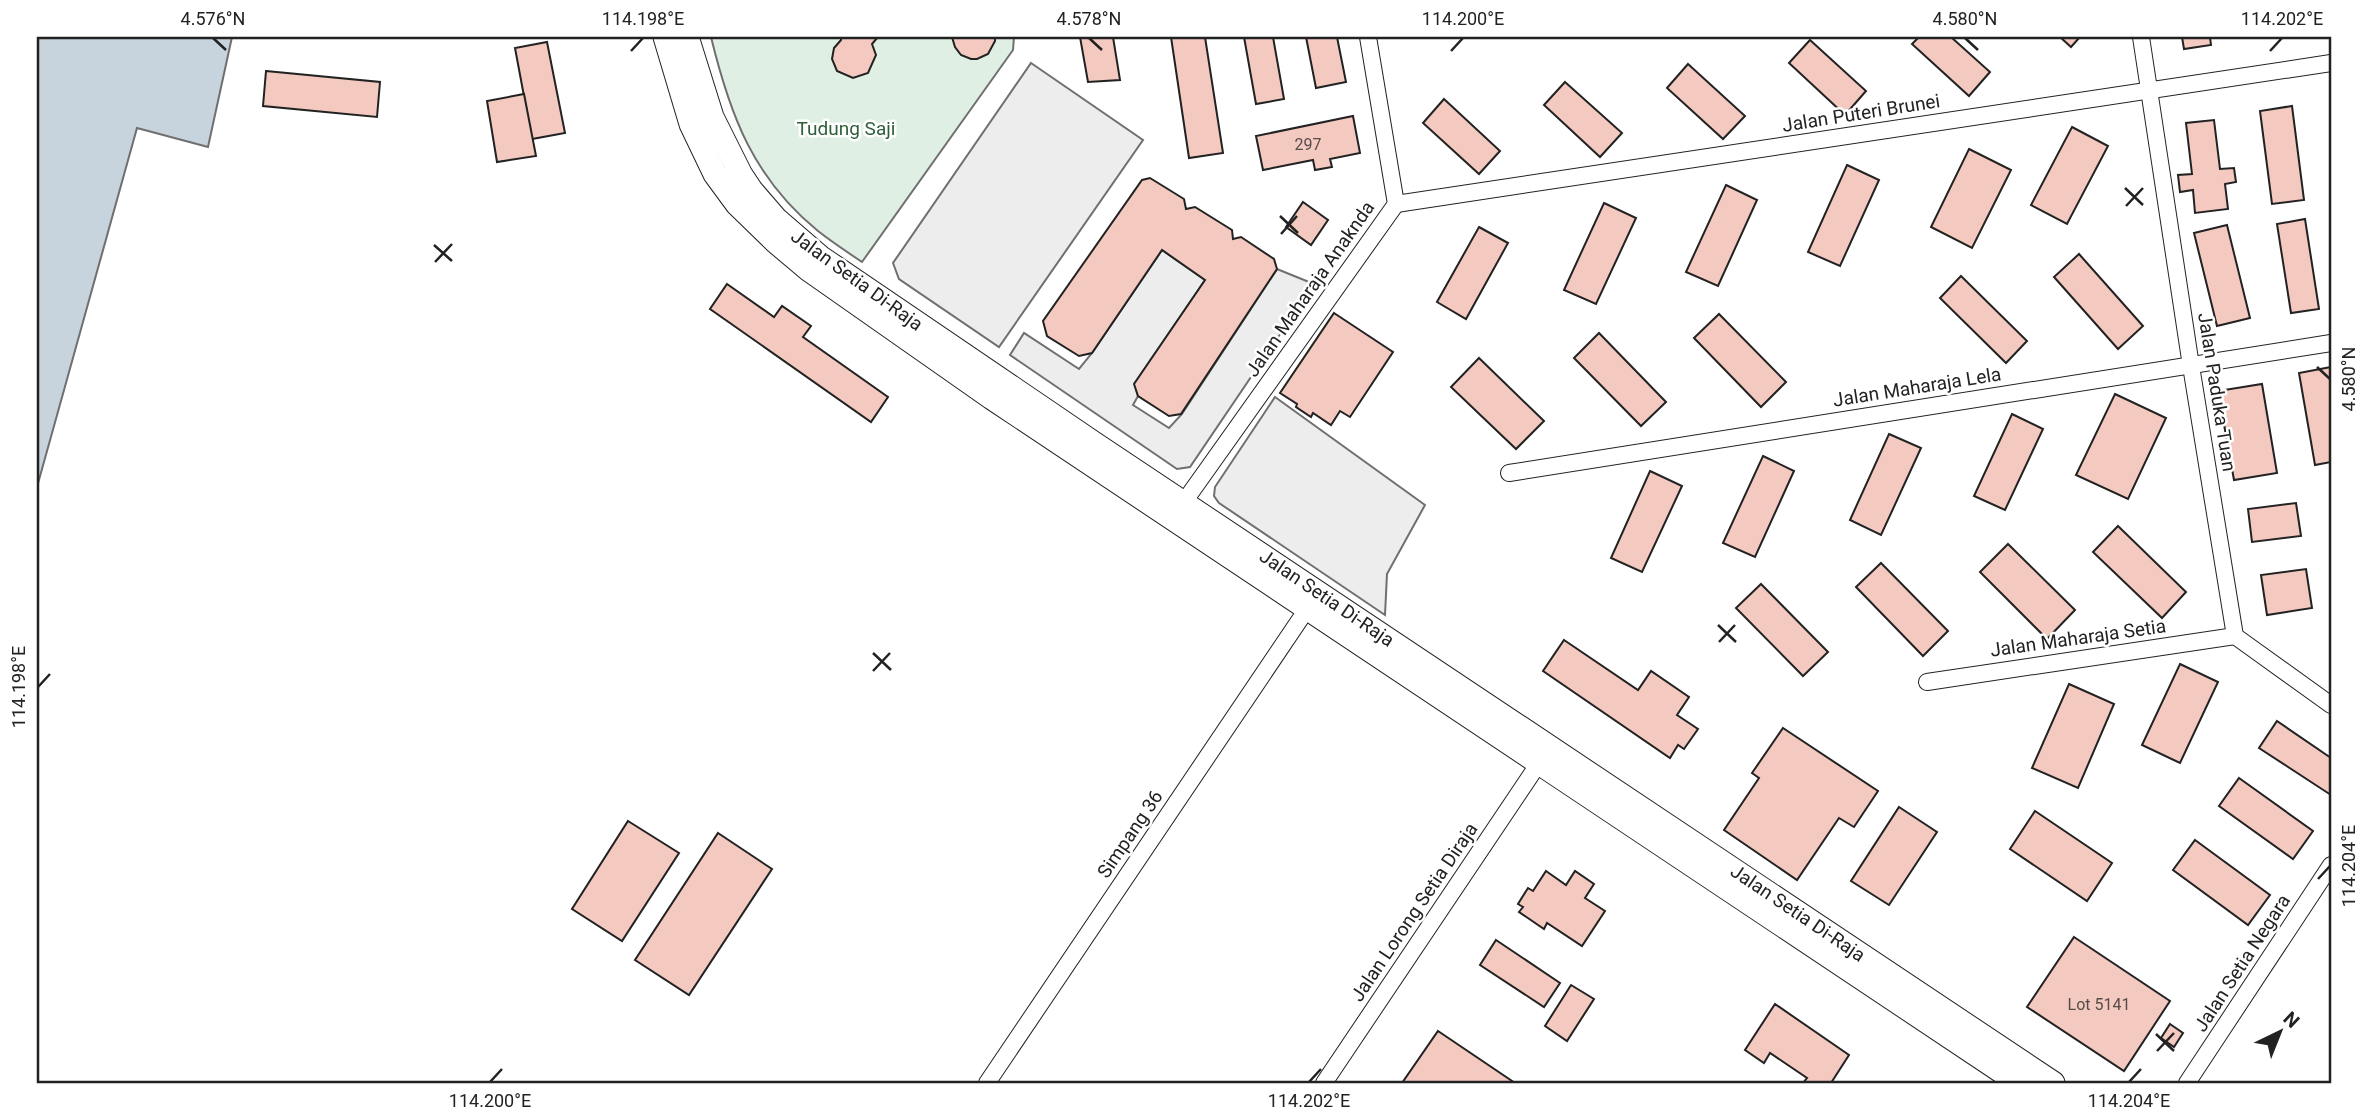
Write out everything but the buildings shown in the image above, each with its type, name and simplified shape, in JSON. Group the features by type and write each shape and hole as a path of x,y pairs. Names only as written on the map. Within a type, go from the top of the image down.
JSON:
{"main road":[{"name":"Jalan Setia Di-Raja","path":"665,37 691,124 715,174 737,204 808,269 992,398 2019,1083"},
{"name":"Jalan Setia Di-Raja","path":"687,37 706,101 724,144 751,190 776,219 820,257 2053,1083"}],"street":[{"name":"Jalan Maharaja Anaknda","path":"1184,502 1396,204 1368,37"},
{"name":"Jalan Paduka Tuan","path":"2141,37 2235,636"},
{"name":"Jalan Puteri Brunei","path":"1396,204 2331,63"},
{"name":"Jalan Maharaja Lela","path":"1508,472 2331,343"},
{"name":"Simpang 36","path":"987,1083 1307,609"},
{"name":"Jalan Maharaja Setia","path":"1927,682 2235,636"},
{"path":"2235,636 2331,705"},
{"name":"Jalan Lorong Setia Diraja","path":"1324,1083 1539,763"},
{"name":"Jalan Setia Negara","path":"2187,1083 2331,865"}],"green space":[{"name":"Tudung Saji","path":"711,37 1014,37 1013,50 862,262 818,231 796,211 761,167 736,119"}],"shaded area":[{"path":"37,37 232,37 208,147 137,128 37,487"},
{"path":"1031,63 1143,140 999,347 899,279 893,263"},
{"path":"1162,250 1205,280 1135,384 1138,396 1133,405 1169,428 1182,414 1277,269 1314,284 1190,467 1177,469 1010,355 1024,333 1079,369"},
{"path":"1275,397 1425,505 1387,574 1385,615 1219,503 1214,496 1215,487"}]}
